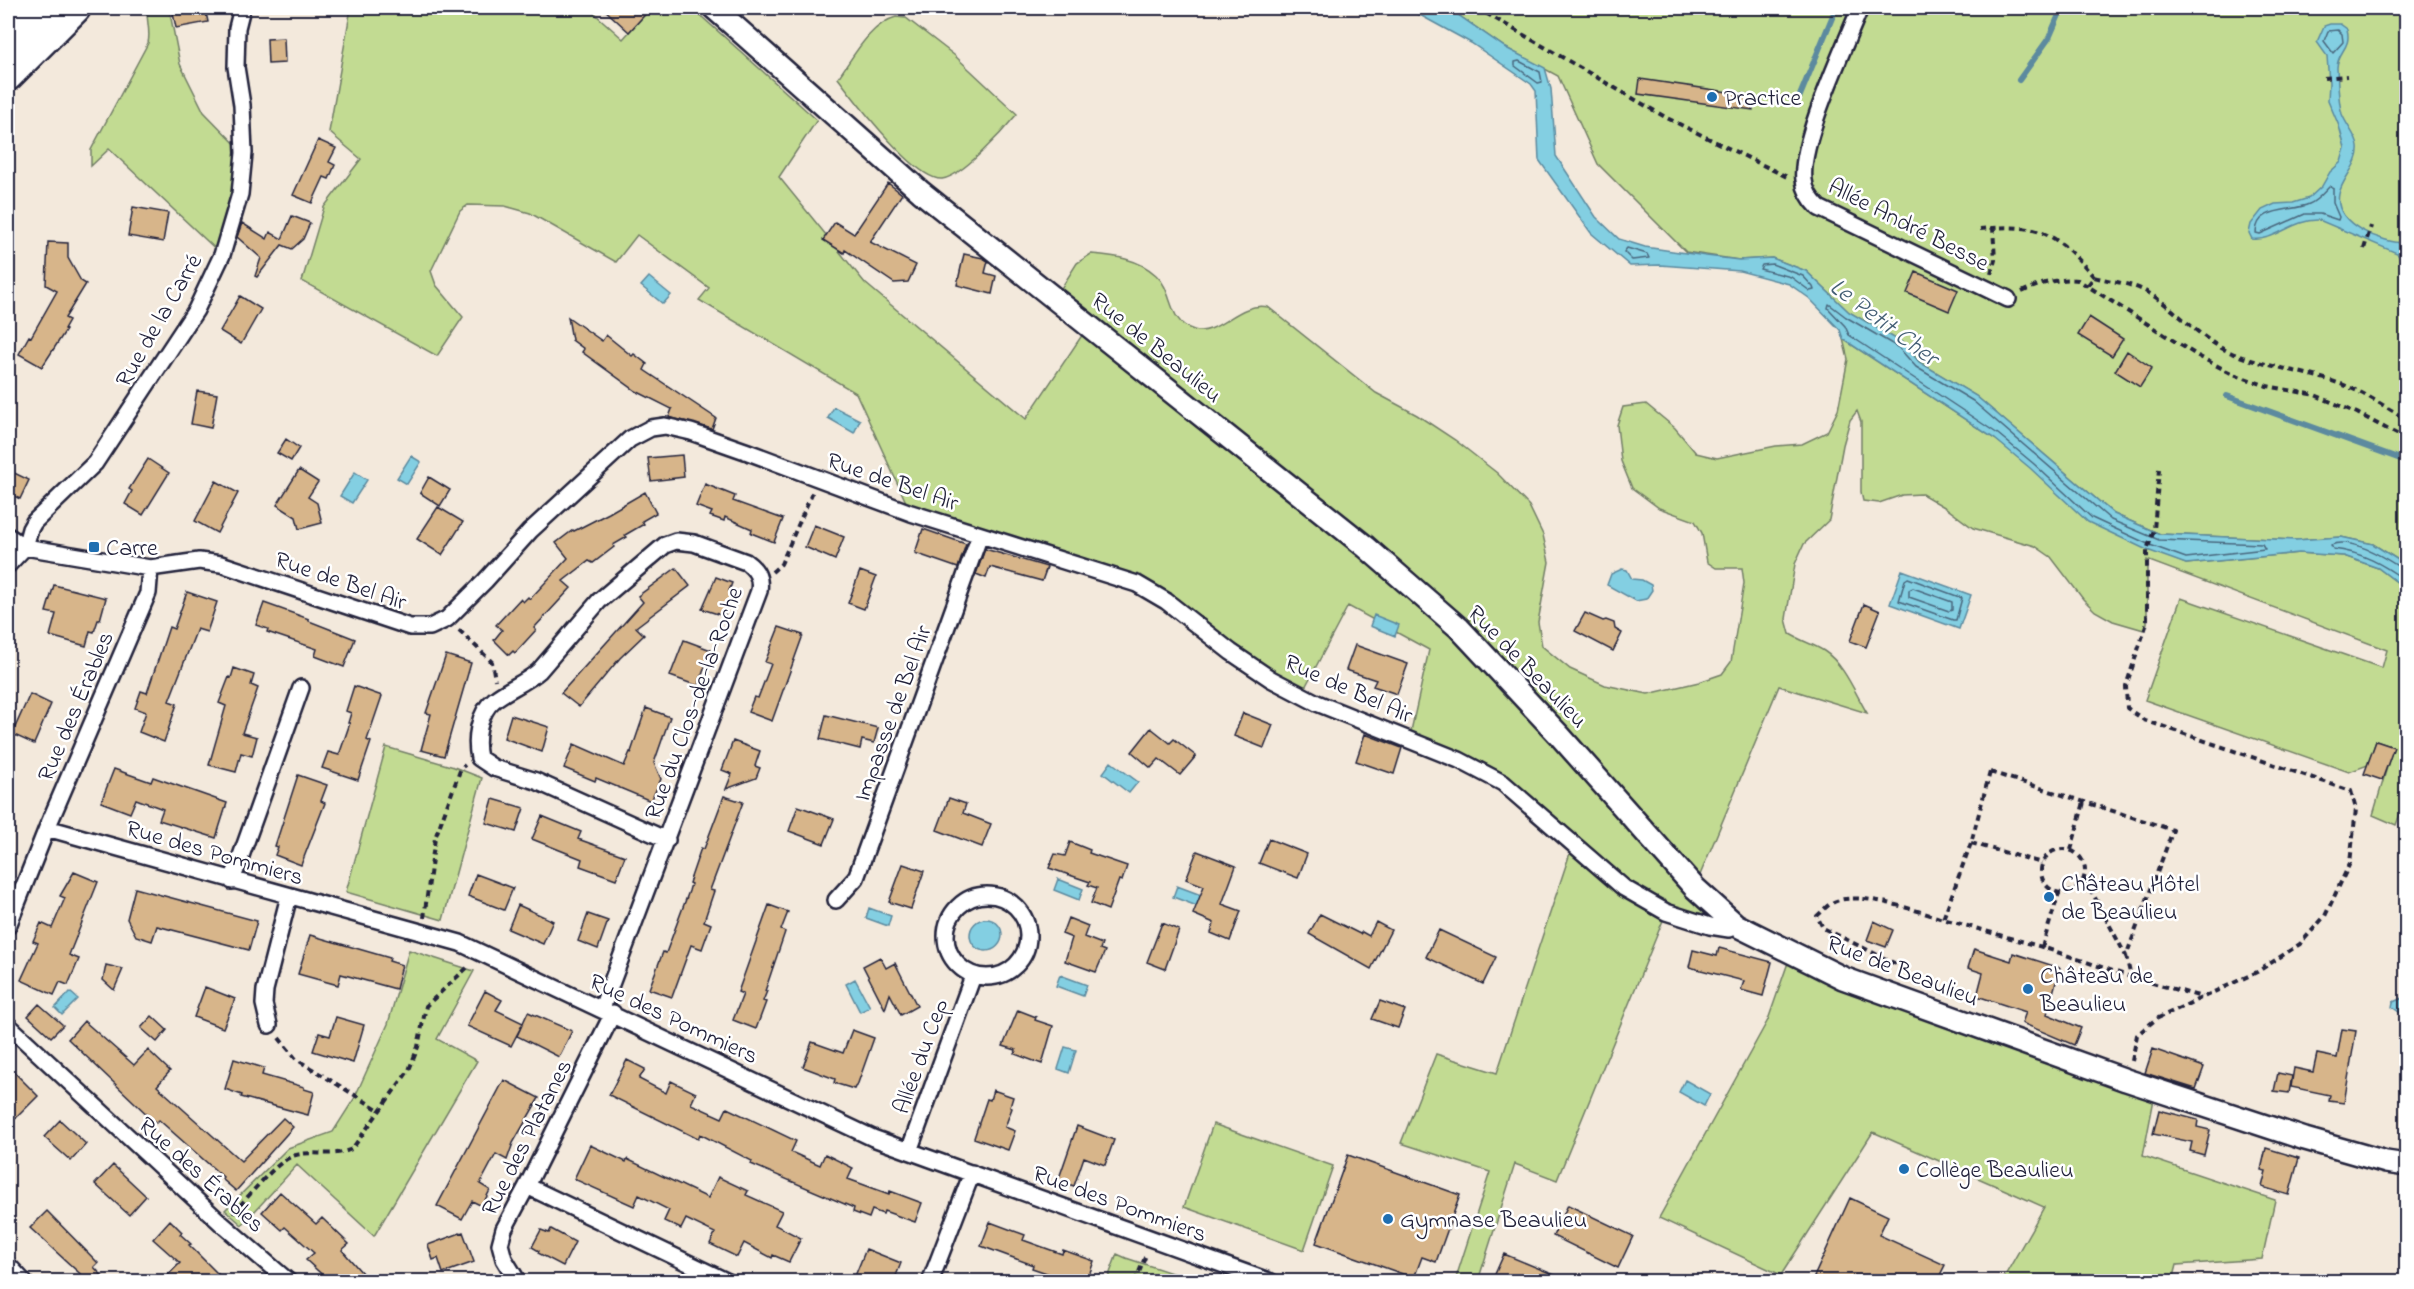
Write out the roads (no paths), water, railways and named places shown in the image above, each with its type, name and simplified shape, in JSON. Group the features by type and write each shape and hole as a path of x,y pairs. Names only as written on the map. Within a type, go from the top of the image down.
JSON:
{"highway":[{"path":"8,38 39,8"},
{"path":"8,76 76,8"}],"street":[{"name":"Rue de la Carré","path":"25,547 34,522 95,463 147,388 196,310 222,255 240,194 244,153 242,105 236,67 237,28 242,8"},
{"name":"Rue de Beaulieu","path":"714,8 921,192 1357,540 1460,628 1695,888 1736,925 1842,978 2126,1080 2306,1139 2386,1162 2406,1164"},
{"name":"Allée André Besse","path":"1860,8 1804,156 1804,182 1807,192 1819,208 2008,299"},
{"name":"Rue de Bel Air","path":"25,547 150,568 199,561 221,564 410,627 430,627 447,619 530,531 630,439 651,428 665,426 691,432 861,495 980,535 1054,556 1137,584 1166,602 1231,652 1271,679 1317,703 1460,760 1503,783 1624,888 1666,912 1710,926 1729,929 1736,925"},
{"name":"Impasse de Bel Air","path":"836,900 856,878 980,535"},
{"path":"8,536 25,547 8,565"},
{"name":"Rue du Clos-de-la-Roche","path":"607,1011 759,591 760,583 754,568 746,562 694,543 676,541 665,545 599,602 539,671 524,683 492,701 480,725 477,746 479,759 494,768 536,781 667,840"},
{"name":"Rue des Érables","path":"8,926 47,828 148,593 150,568"},
{"path":"232,881 301,688"},
{"name":"Rue des Pommiers","path":"47,828 481,951 873,1138 1271,1281"},
{"path":"269,1025 264,1004 265,990 290,896"},
{"name":"Allée du Cep","path":"995,896 1015,906 1022,915 1028,936 1027,947 1023,957 1006,973 996,977 973,976 955,963 949,954 946,942 949,920 963,903 972,898 995,896"},
{"name":"Allée du Cep","path":"909,1151 973,976"},
{"name":"Rue des Platanes","path":"518,1281 504,1259 500,1244 504,1229 527,1186 607,1011"},
{"name":"Rue des Érables","path":"8,1025 222,1224 289,1281"},
{"path":"930,1281 972,1173"},
{"path":"527,1186 728,1281"},
{"path":"8,1265 24,1281"}],"water":[{"name":"Le Petit Cher","path":"1407,8 1442,8 1458,15 1506,48 1545,68 1551,89 1556,156 1596,217 1619,239 1645,247 1706,256 1739,260 1772,258 1806,271 1849,312 1903,343 1919,362 1976,396 2114,514 2160,534 2296,540 2341,537 2373,544 2406,565 2406,589 2378,568 2344,556 2299,553 2186,564 2147,550 2088,522 1995,439 1843,339 1840,330 1809,298 1789,284 1740,271 1660,265 1630,266 1591,233 1539,160 1536,91 1531,84 1471,43"},
{"path":"2340,24 2347,29 2348,41 2339,58 2337,68 2339,97 2342,114 2358,147 2354,165 2339,194 2339,205 2351,223 2362,230 2385,240 2406,243 2406,280 2404,264 2397,253 2319,220 2300,223 2260,239 2252,239 2249,233 2251,224 2262,210 2275,204 2293,203 2309,198 2341,162 2345,148 2328,100 2327,56 2317,42 2324,26"},
{"path":"649,277 671,295 663,304 641,286"},
{"path":"834,407 860,420 854,433 828,418"},
{"path":"411,456 421,462 407,484 397,478"},
{"path":"355,472 367,480 352,503 340,496"},
{"path":"1622,569 1627,570 1632,579 1642,580 1651,585 1652,590 1646,599 1636,601 1607,585 1611,574"},
{"path":"1902,570 1971,595 1959,629 1890,604"},
{"path":"1374,615 1399,625 1395,636 1370,626"},
{"path":"1111,762 1138,782 1129,793 1103,773"},
{"path":"1058,879 1083,889 1079,900 1054,890"},
{"path":"1177,886 1201,895 1197,906 1173,897"},
{"path":"869,908 891,916 888,926 866,918"},
{"path":"986,919 997,924 1002,935 997,946 986,951 975,946 970,935 975,924"},
{"path":"1060,975 1087,985 1083,996 1056,986"},
{"path":"855,979 870,1007 860,1012 846,984"},
{"path":"70,992 78,999 62,1015 55,1008"},
{"path":"2402,998 2406,1004 2406,1017 2392,1007 2393,1002"},
{"path":"1065,1047 1076,1050 1069,1073 1058,1069"},
{"path":"1685,1080 1710,1094 1704,1106 1679,1092"}],"waterway":[{"path":"1799,98 1836,8"},
{"path":"2019,80 2049,38 2062,8"},
{"path":"2227,396 2406,461"},
{"path":"2405,732 2406,724"}],"place":[{"name":"Practice","path":"1712,97"},
{"name":"Carre","path":"94,547"},
{"name":"Château Hôtel de Beaulieu","path":"2049,897"},
{"name":"Château de Beaulieu","path":"2028,989"},
{"name":"Collège Beaulieu","path":"1904,1169"},
{"name":"Gymnase Beaulieu","path":"1388,1219"}]}
